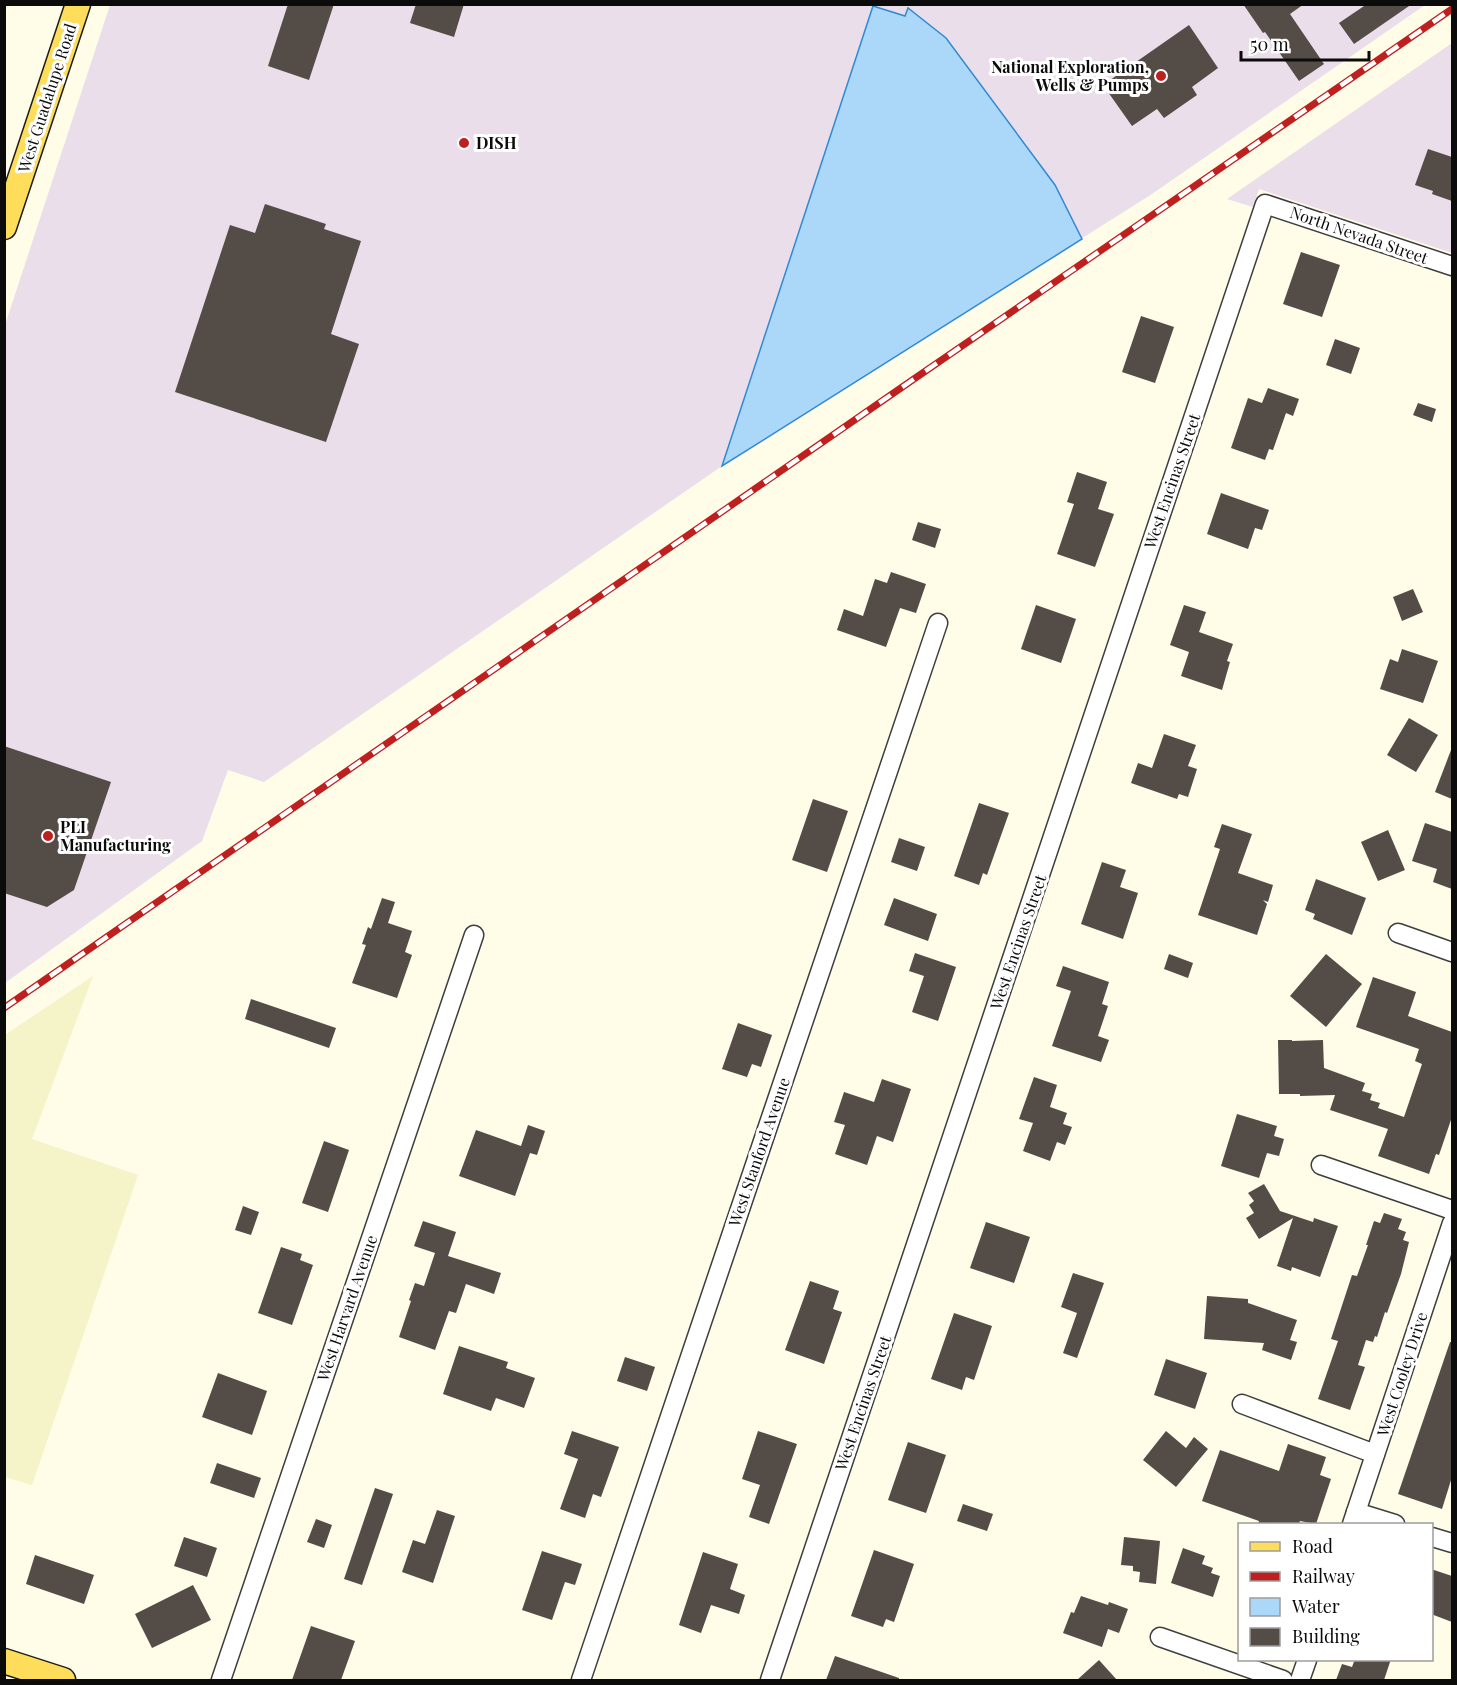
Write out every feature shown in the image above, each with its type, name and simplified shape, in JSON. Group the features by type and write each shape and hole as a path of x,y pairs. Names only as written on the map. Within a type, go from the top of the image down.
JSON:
{"main road":[{"name":"West Guadalupe Road","path":"4,226 78,4"},
{"path":"4,1661 63,1680"}],"street":[{"name":"North Nevada Street","path":"1265,204 1452,266"},
{"name":"West Encinas Street","path":"770,1680 1265,204"},
{"name":"West Stanford Avenue","path":"581,1680 938,623"},
{"path":"1398,933 1452,952"},
{"name":"West Harvard Avenue","path":"221,1680 474,935"},
{"path":"1322,1165 1452,1210"},
{"name":"West Cooley Drive","path":"1354,1518 1452,1223"},
{"path":"1242,1404 1375,1454"},
{"path":"1354,1518 1388,1523"},
{"path":"1433,1537 1452,1544"},
{"path":"1160,1637 1283,1680"},
{"path":"1300,1680 1306,1661"}],"shaded area":[{"path":"110,5 1425,5 1152,194 722,466 264,782 228,770 202,841 5,983 5,325"},
{"path":"1452,43 1452,253 1259,189 1253,207 1227,199"},
{"path":"93,976 32,1139 138,1175 32,1485 5,1477 5,1035"}],"water":[{"path":"873,6 905,16 908,8 946,38 1055,185 1082,239 722,466"}],"building":[{"path":"288,4 334,4 309,80 268,66"},
{"path":"416,4 464,4 454,37 410,23"},
{"path":"1243,4 1304,4 1290,14 1324,64 1299,81"},
{"path":"1367,4 1412,4 1354,44 1339,23"},
{"name":"National Exploration, Wells & Pumps","path":"1189,25 1218,68 1192,87 1197,95 1164,118 1157,109 1132,126 1103,85"},
{"path":"1428,149 1452,157 1452,201 1415,185"},
{"path":"265,204 326,224 324,229 361,241 331,334 359,344 326,442 175,392 230,225 255,233"},
{"path":"1301,252 1340,265 1322,317 1283,304"},
{"path":"1141,316 1174,327 1155,383 1122,372"},
{"path":"1335,339 1360,348 1351,374 1326,365"},
{"path":"1268,388 1299,399 1293,416 1286,413 1273,450 1269,449 1265,460 1231,448 1248,398 1262,403"},
{"path":"1418,403 1436,409 1432,422 1413,415"},
{"path":"1077,472 1107,482 1098,509 1114,514 1095,567 1057,554 1074,504 1067,502"},
{"path":"1221,493 1269,510 1262,530 1255,528 1248,549 1207,534"},
{"path":"918,522 941,529 935,548 912,540"},
{"path":"891,572 926,584 916,613 900,608 886,647 837,630 844,609 863,616 875,579 887,583"},
{"path":"1413,589 1423,612 1402,621 1393,597"},
{"path":"1036,605 1076,619 1061,663 1021,649"},
{"path":"1184,605 1206,612 1199,632 1233,644 1227,661 1230,662 1222,690 1181,676 1189,652 1170,645"},
{"path":"1402,649 1438,661 1423,703 1380,689 1390,659 1398,662"},
{"path":"1409,718 1438,735 1416,772 1387,755"},
{"path":"1164,734 1196,745 1188,766 1197,769 1188,797 1179,794 1177,799 1131,783 1138,763 1152,768"},
{"name":"PLI Manufacturing","path":"4,746 111,782 74,890 47,907 4,893"},
{"path":"1452,750 1452,799 1435,792"},
{"path":"813,799 848,811 827,872 792,860"},
{"path":"979,803 1009,813 987,875 983,873 979,885 954,876"},
{"path":"1425,823 1452,832 1452,889 1433,882 1437,869 1412,861"},
{"path":"1222,824 1252,834 1238,873 1273,885 1268,902 1263,900 1267,904 1257,935 1198,915 1220,849 1214,847"},
{"path":"1388,830 1405,870 1378,881 1361,842"},
{"path":"899,838 925,847 917,871 891,862"},
{"path":"1102,862 1126,870 1120,887 1138,893 1123,939 1081,924"},
{"path":"1316,879 1366,898 1352,935 1313,919 1315,914 1305,910"},
{"path":"382,898 395,902 388,923 412,931 405,952 412,955 397,998 352,983 366,945 362,944 368,927 371,929"},
{"path":"894,898 937,914 928,941 884,925"},
{"path":"915,953 956,967 938,1021 912,1012 924,976 909,971"},
{"path":"1169,954 1193,963 1188,978 1164,969"},
{"path":"1326,954 1362,984 1326,1027 1290,996"},
{"path":"1063,966 1109,982 1102,1004 1108,1006 1098,1036 1109,1040 1101,1062 1052,1046 1071,991 1056,986"},
{"path":"1373,977 1416,992 1408,1016 1452,1032 1452,1117 1439,1155 1436,1154 1429,1174 1378,1156 1388,1129 1330,1110 1335,1095 1279,1094 1278,1040 1323,1040 1324,1068 1365,1083 1362,1091 1372,1094 1370,1100 1380,1103 1378,1108 1404,1117 1422,1064 1415,1061 1419,1049 1356,1027"},
{"path":"251,999 336,1028 329,1048 245,1019"},
{"path":"738,1023 772,1035 761,1067 752,1064 747,1077 722,1069"},
{"path":"1034,1077 1057,1085 1050,1107 1067,1113 1063,1124 1072,1127 1065,1145 1057,1142 1050,1161 1023,1151 1033,1123 1019,1119"},
{"path":"882,1079 911,1089 893,1142 877,1136 867,1165 835,1154 845,1125 834,1122 844,1092 874,1102"},
{"path":"1237,1114 1277,1126 1274,1136 1284,1139 1279,1156 1267,1153 1259,1178 1221,1166"},
{"path":"528,1125 545,1131 537,1155 530,1153 515,1196 459,1176 476,1130 521,1146"},
{"path":"324,1141 349,1150 328,1212 302,1203"},
{"path":"1264,1184 1280,1211 1313,1222 1314,1218 1338,1226 1320,1277 1292,1267 1291,1271 1277,1266 1293,1218 1259,1239 1246,1218 1254,1213 1249,1205 1254,1201 1248,1193"},
{"path":"243,1206 259,1212 251,1235 235,1230"},
{"path":"1384,1213 1402,1219 1398,1229 1406,1232 1403,1240 1409,1242 1401,1274 1377,1337 1375,1336 1373,1342 1366,1340 1358,1365 1365,1367 1350,1410 1318,1399 1338,1341 1331,1339 1352,1275 1357,1276 1374,1221 1380,1223"},
{"path":"423,1221 456,1232 448,1256 501,1273 494,1294 466,1284 456,1313 449,1311 435,1350 399,1337 415,1283 424,1286 435,1253 414,1246"},
{"path":"986,1222 1030,1237 1014,1283 970,1268"},
{"path":"281,1247 302,1254 300,1260 313,1265 292,1325 258,1313"},
{"path":"1073,1273 1104,1283 1077,1358 1063,1353 1077,1313 1061,1307"},
{"path":"810,1281 839,1291 833,1309 842,1312 824,1364 785,1350"},
{"path":"1207,1296 1248,1299 1248,1303 1297,1320 1290,1340 1297,1342 1291,1360 1262,1350 1264,1343 1204,1339"},
{"path":"954,1313 992,1326 974,1380 966,1377 962,1390 931,1379"},
{"path":"1450,1342 1452,1342 1452,1477 1442,1509 1398,1494"},
{"path":"459,1346 508,1362 506,1368 535,1378 524,1408 496,1398 491,1411 443,1394"},
{"path":"625,1357 655,1367 647,1391 617,1381"},
{"path":"1166,1359 1207,1373 1195,1409 1154,1395"},
{"path":"218,1373 267,1391 252,1435 202,1417"},
{"path":"572,1431 619,1447 601,1497 593,1494 585,1518 560,1509 578,1459 564,1454"},
{"path":"758,1431 797,1444 769,1524 749,1517 760,1485 742,1479"},
{"path":"1166,1431 1186,1448 1194,1437 1208,1449 1176,1487 1143,1460"},
{"path":"908,1442 946,1455 926,1513 888,1500"},
{"path":"1288,1444 1326,1457 1320,1475 1331,1479 1316,1523 1300,1521 1299,1523 1258,1523 1259,1521 1202,1501 1220,1450 1279,1471"},
{"path":"217,1463 261,1478 254,1498 210,1483"},
{"path":"375,1488 393,1494 362,1585 344,1579"},
{"path":"963,1504 993,1514 987,1531 957,1521"},
{"path":"437,1510 455,1516 433,1583 402,1572 413,1540 425,1544"},
{"path":"316,1519 332,1525 324,1548 307,1542"},
{"path":"184,1537 217,1548 207,1577 174,1566"},
{"path":"1124,1537 1160,1541 1156,1584 1139,1582 1140,1572 1133,1571 1133,1566 1121,1565"},
{"path":"1183,1548 1205,1556 1202,1564 1213,1568 1211,1573 1220,1576 1213,1597 1171,1583"},
{"path":"874,1550 914,1564 894,1622 886,1619 883,1627 851,1616"},
{"path":"542,1551 582,1564 575,1585 565,1582 552,1620 522,1610"},
{"path":"703,1552 738,1564 730,1589 745,1595 739,1614 711,1605 701,1633 679,1625"},
{"path":"35,1555 94,1575 84,1604 26,1584"},
{"path":"1433,1570 1452,1576 1452,1622 1433,1615"},
{"path":"193,1585 211,1620 152,1648 135,1614"},
{"path":"1081,1596 1128,1609 1119,1633 1108,1629 1102,1647 1063,1633 1071,1612 1074,1613"},
{"path":"311,1626 355,1641 341,1680 292,1680"},
{"path":"835,1656 899,1678 899,1680 826,1680"},
{"path":"1099,1660 1117,1680 1077,1680"},
{"path":"1354,1661 1390,1661 1384,1680 1336,1680 1342,1664 1352,1667"}],"railway":[{"path":"4,1008 1452,9"}],"place":[{"name":"National Exploration, Wells & Pumps","path":"1161,76"},
{"name":"DISH","path":"464,143"},
{"name":"PLI Manufacturing","path":"48,836"}]}
